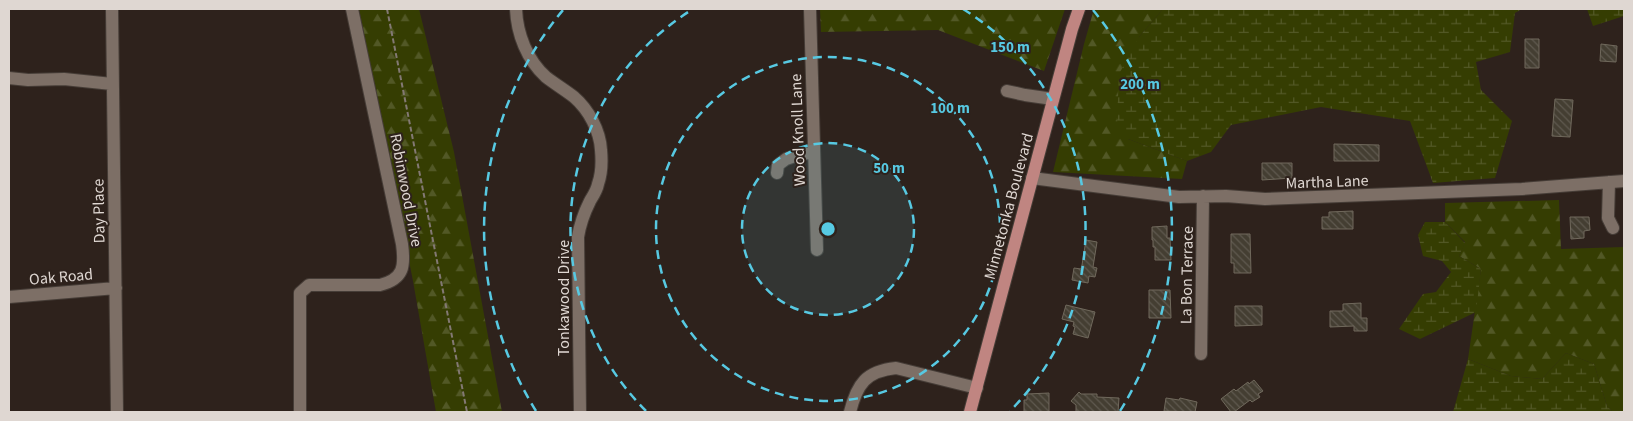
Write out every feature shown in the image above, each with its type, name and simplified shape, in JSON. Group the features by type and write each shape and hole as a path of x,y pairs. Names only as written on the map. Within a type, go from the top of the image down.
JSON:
{"main road":[{"name":"Minnetonka Boulevard","path":"970,412 1053,98 1079,9"}],"street":[{"name":"Day Place","path":"112,9 117,412"},
{"name":"Robinwood Drive","path":"300,412 300,293 309,285 380,285 390,283 398,277 404,261 352,9"},
{"name":"Tonkawood Drive","path":"516,9 524,48 533,63 545,76 575,98 588,113 596,129 601,148 602,166 598,185 584,213 578,237 580,412"},
{"name":"Wood Knoll Lane","path":"810,9 817,250"},
{"path":"9,78 28,80 64,79 112,84"},
{"path":"1006,91 1053,98"},
{"path":"778,173 778,165 786,159 814,152"},
{"name":"Martha Lane","path":"1032,178 1179,197 1226,196 1275,199 1522,189 1624,181"},
{"path":"1609,182 1608,218 1613,228"},
{"name":"La Bon Terrace","path":"1201,354 1203,196"},
{"name":"Oak Road","path":"9,297 116,288"},
{"path":"850,412 856,391 863,382 873,373 884,369 896,368 977,388"}],"path":[{"path":"387,9 466,412"}],"green space":[{"path":"359,9 419,9 454,152 502,412 436,412 413,281"},
{"path":"820,9 1065,9 1044,71 938,30 821,32"},
{"path":"1094,9 1163,9 1139,37 1128,139 1187,161 1182,179 1053,172"},
{"path":"1163,9 1522,9 1515,13 1510,52 1476,62 1481,90 1512,121 1495,178 1433,183 1410,121 1321,107 1231,125 1211,152 1187,161 1128,139 1117,121 1119,74 1139,37"},
{"path":"1587,9 1624,9 1624,16 1593,26"},
{"path":"1559,200 1561,249 1624,247 1624,412 1613,412 1607,406 1594,364 1566,353 1542,379 1511,376 1468,359 1481,269 1459,256 1465,242 1445,222 1445,203"},
{"path":"1425,222 1445,222 1465,243 1459,256 1481,269 1476,312 1420,339 1399,329 1423,294 1436,292 1451,272 1442,261 1423,256 1418,235"},
{"path":"1566,353 1594,364 1607,406 1613,412 1453,412 1468,359 1511,376 1542,379"}],"building":[{"path":"1525,39 1539,39 1539,68 1525,68"},
{"path":"1601,44 1617,46 1616,62 1600,61"},
{"path":"1555,99 1573,100 1570,137 1552,136"},
{"path":"1334,144 1379,145 1379,161 1334,161"},
{"path":"1262,163 1292,163 1292,178 1262,180"},
{"path":"1353,211 1353,229 1322,229 1322,217 1329,217 1329,212"},
{"path":"1570,217 1589,217 1590,230 1584,231 1584,238 1571,239"},
{"path":"1167,226 1167,238 1170,238 1171,260 1155,260 1152,227"},
{"path":"1231,234 1250,234 1251,273 1234,273 1234,263 1231,263"},
{"path":"1086,240 1097,242 1093,267 1097,268 1095,277 1089,276 1088,283 1072,280 1074,268 1081,269"},
{"path":"1149,290 1170,290 1171,318 1149,318"},
{"path":"1361,303 1361,318 1367,318 1367,331 1354,331 1354,326 1330,327 1330,311 1343,311 1343,304"},
{"path":"1066,305 1095,312 1088,338 1073,334 1074,322 1062,319"},
{"path":"1235,306 1262,306 1262,325 1235,326"},
{"path":"1254,380 1263,391 1258,394 1260,397 1252,402 1250,400 1234,412 1231,412 1221,399 1234,389 1236,391"},
{"path":"1079,392 1081,394 1097,394 1097,397 1119,398 1118,412 1076,412 1076,405 1071,401"},
{"path":"1049,393 1049,412 1024,412 1024,400 1027,400 1027,394"},
{"path":"1166,398 1179,400 1180,398 1197,402 1195,412 1164,411"}]}
